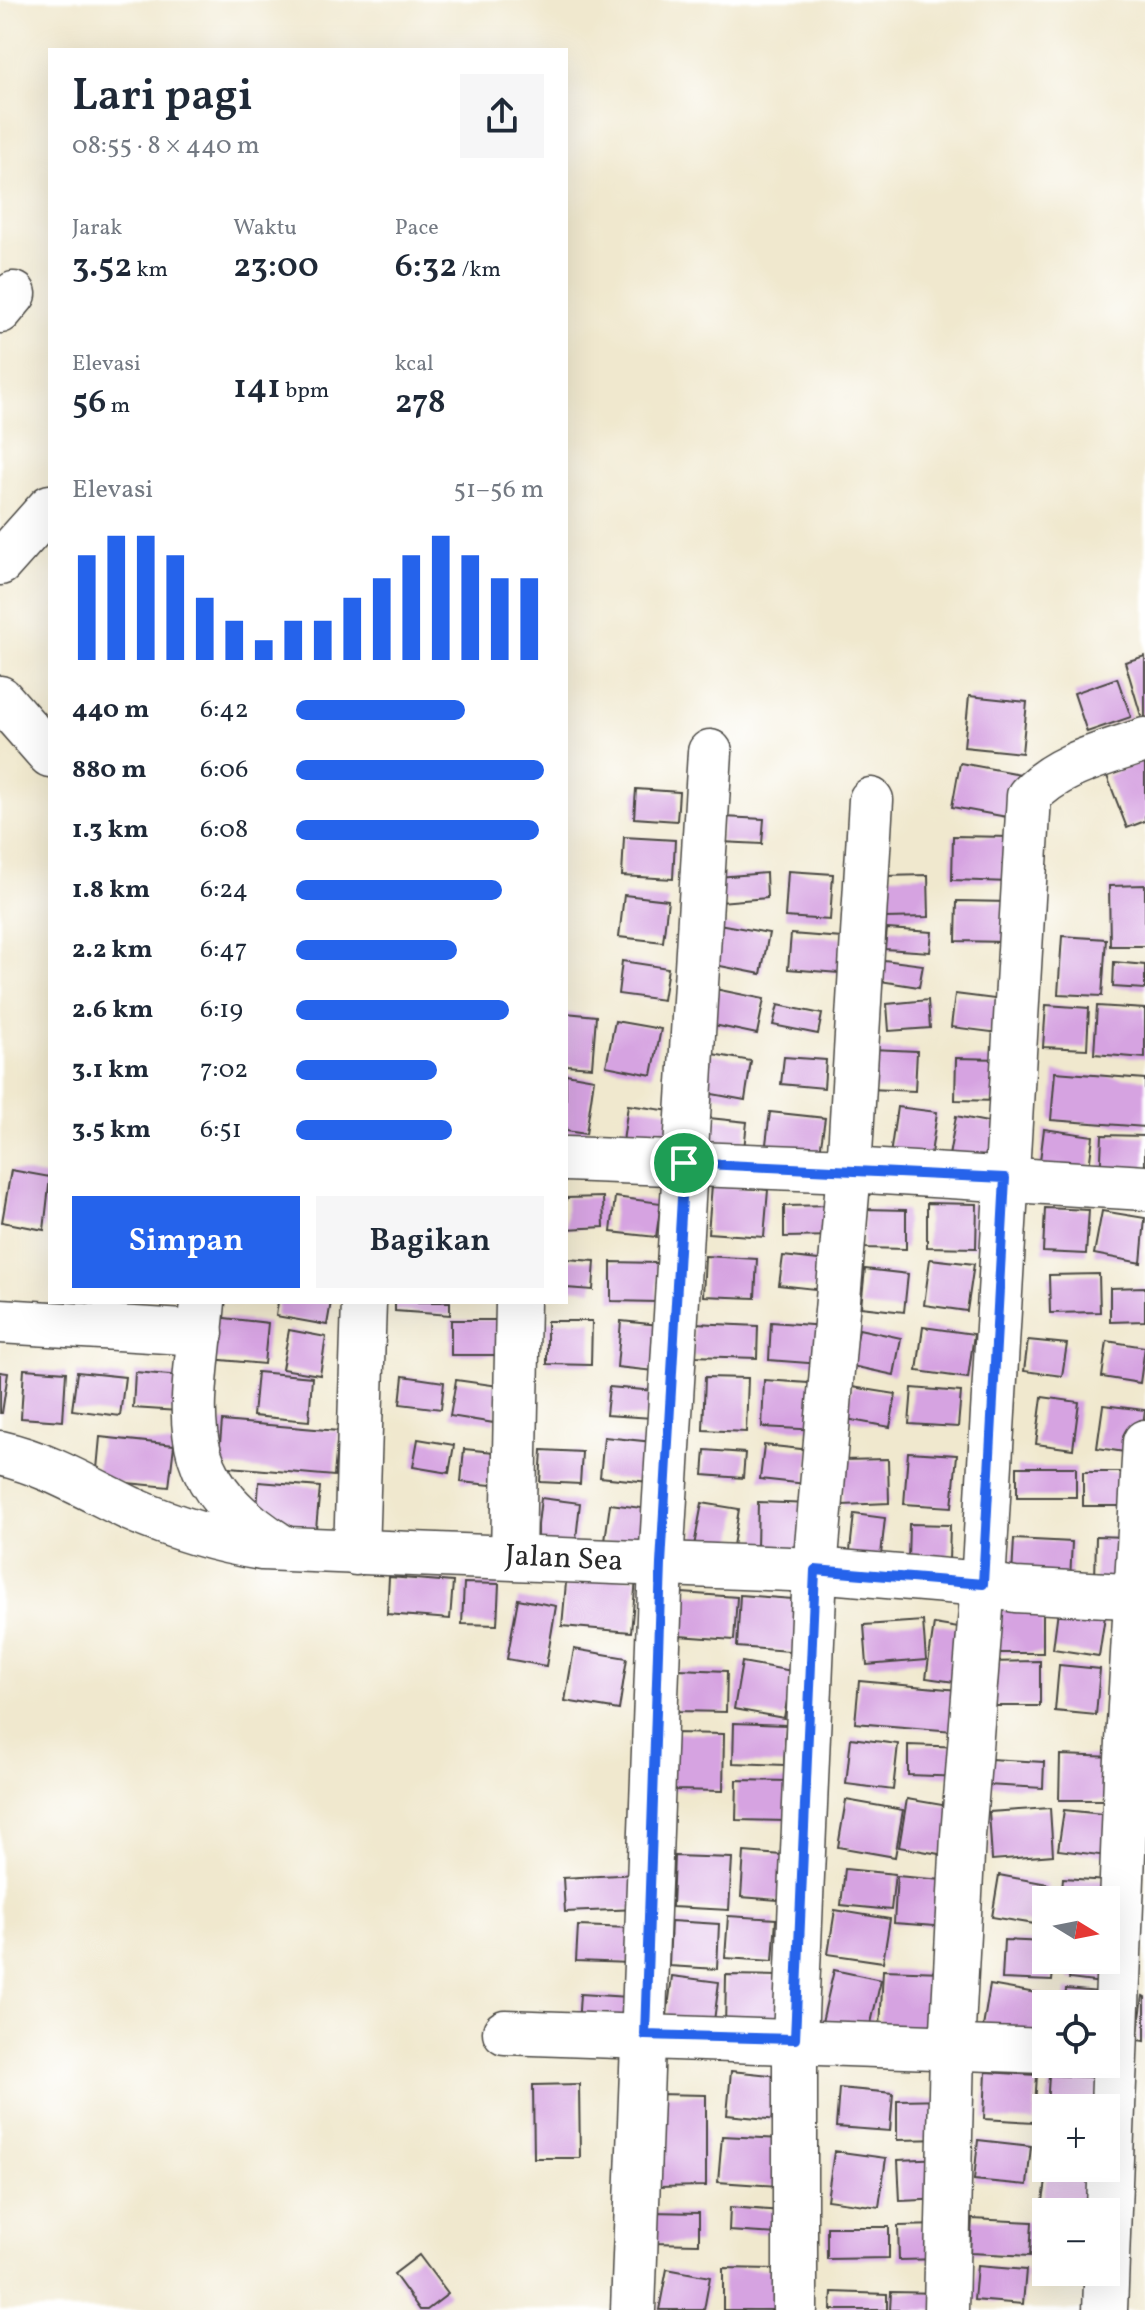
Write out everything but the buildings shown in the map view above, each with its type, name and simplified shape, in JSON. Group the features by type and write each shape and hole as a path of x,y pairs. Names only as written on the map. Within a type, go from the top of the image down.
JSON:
{"street":[{"path":"0,563 48,509"},
{"path":"0,698 48,750"},
{"path":"946,2310 952,2049 963,1836 983,1584 1029,796 1039,784 1065,768 1145,740"},
{"path":"633,2310 661,1564 710,752"},
{"path":"795,2310 795,2039 815,1570 849,1170 871,800"},
{"path":"568,1159 849,1170 1145,1188"},
{"path":"356,1553 364,1304"},
{"path":"513,1556 518,1304"},
{"path":"0,1321 202,1318 193,1423 200,1465 223,1500 242,1519 288,1550"},
{"path":"1105,2310 1122,2053 1145,1442"},
{"name":"Jalan Sea","path":"0,1453 57,1470 134,1510 229,1543 288,1550 513,1556 815,1570 983,1584 1045,1593 1140,1597"},
{"path":"505,2032 795,2039 1032,2051"}],"route":[{"path":"684,1163 1005,1178 983,1584 815,1570 795,2039 645,2035 661,1564 684,1163"}]}
